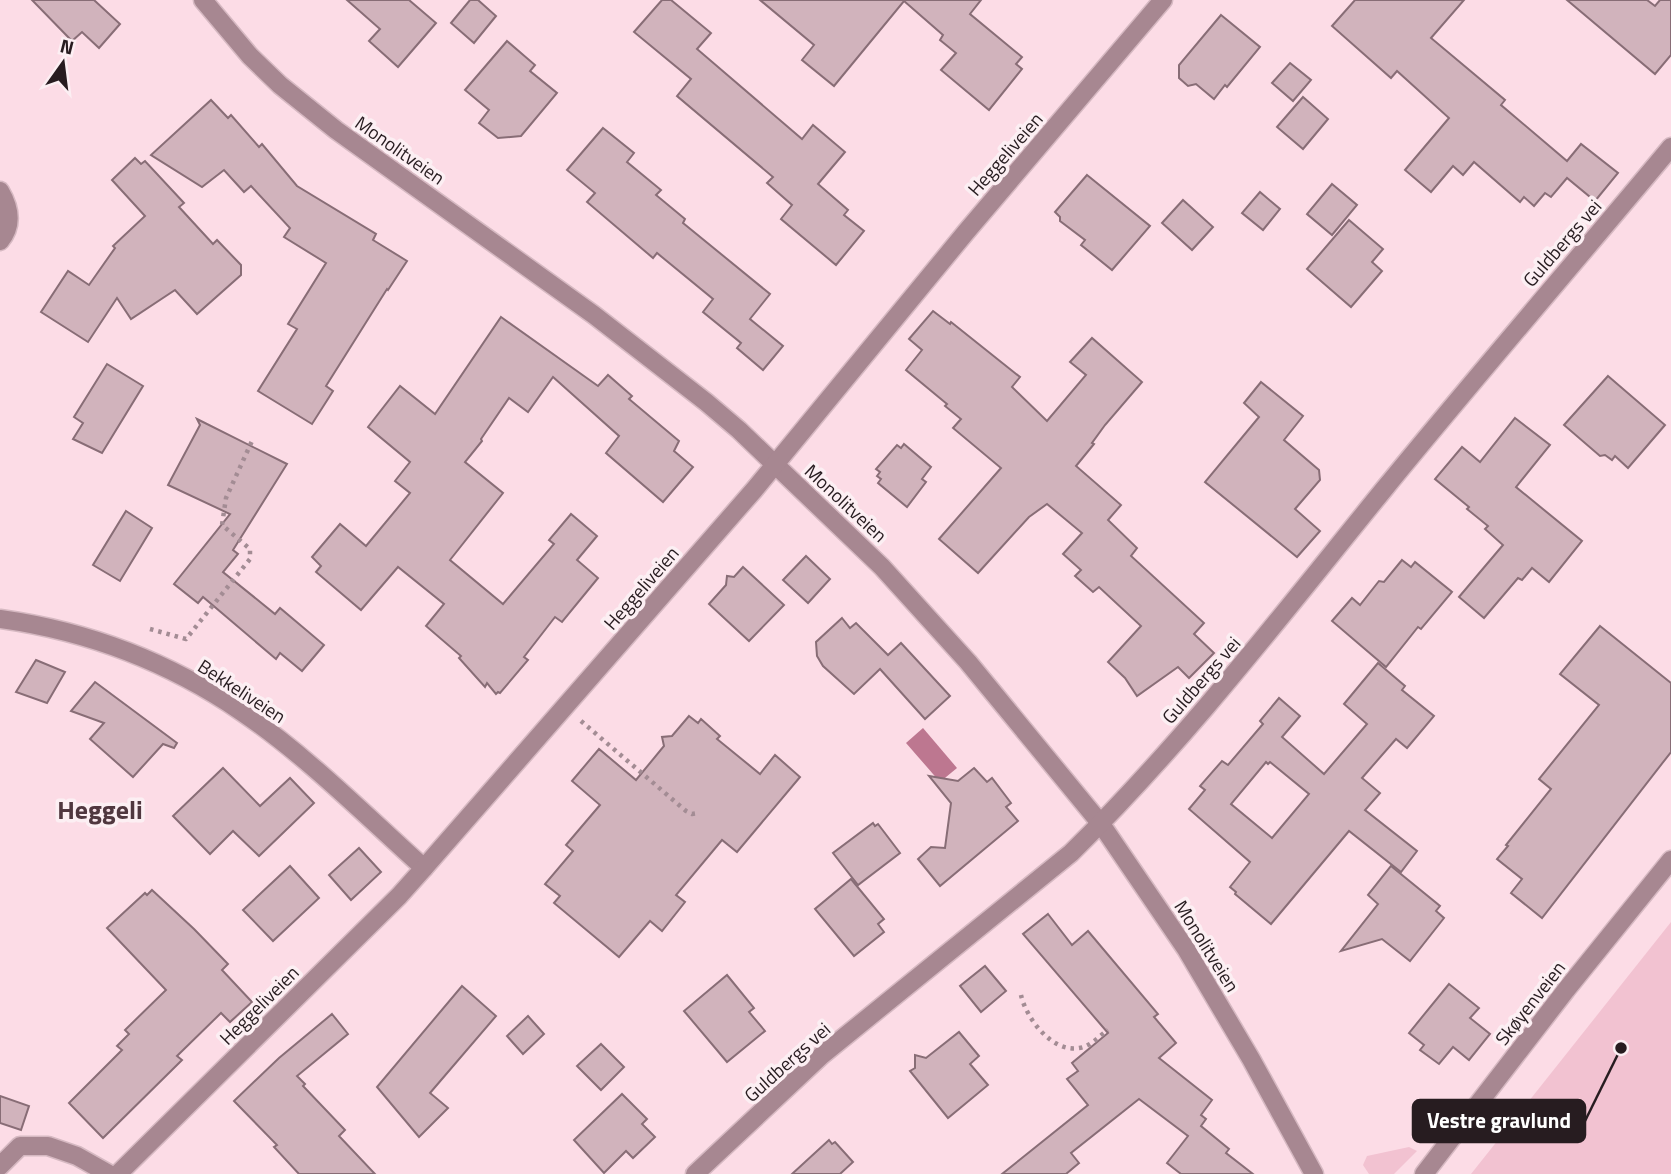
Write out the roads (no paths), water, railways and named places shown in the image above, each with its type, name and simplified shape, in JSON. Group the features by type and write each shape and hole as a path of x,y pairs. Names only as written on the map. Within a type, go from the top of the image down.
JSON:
{"street":[{"name":"Monolitveien","path":"202,0 250,56 298,100 594,315 706,402 883,567 968,662 1101,824 1192,960 1251,1059 1314,1174"},
{"name":"Heggeliveien","path":"118,1174 389,906 424,868 775,465 966,232 1163,0"},
{"name":"Guldbergs vei","path":"695,1174 822,1055 1071,853 1101,824 1243,664 1496,353 1671,147"},
{"path":"0,191 9,212 9,224 0,241"},
{"name":"Bekkeliveien","path":"0,619 81,634 147,660 203,688 240,711 323,776 424,868"},
{"name":"Skøyenveien","path":"1424,1174 1566,990 1671,860"},
{"path":"0,1166 20,1146 48,1146 77,1156 109,1174"}],"place":[{"name":"Vestre gravlund","path":"1621,1048"}],"district":[{"name":"Heggeli","path":"100,810"}]}
